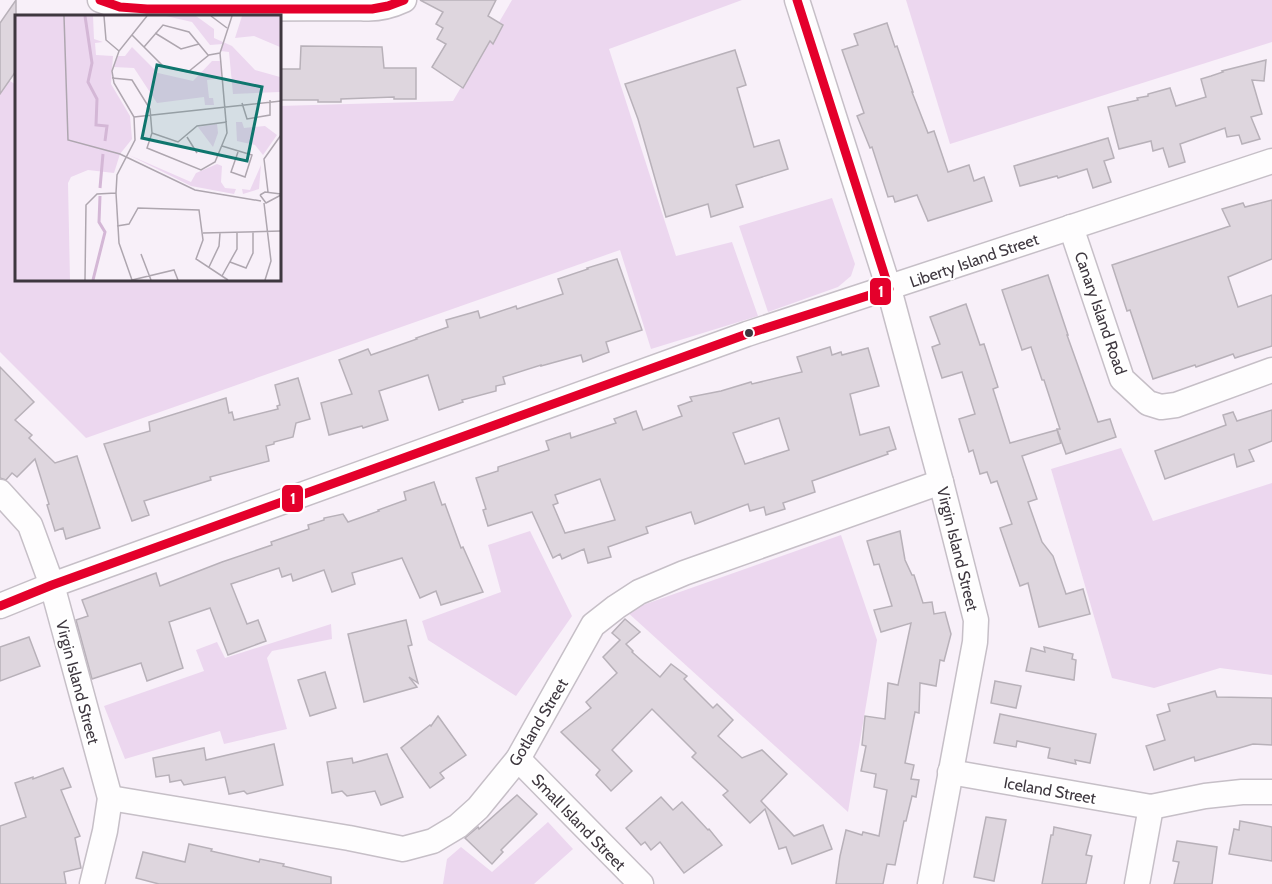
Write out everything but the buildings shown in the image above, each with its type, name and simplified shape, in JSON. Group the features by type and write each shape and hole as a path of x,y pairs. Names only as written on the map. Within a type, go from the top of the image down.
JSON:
{"street":[{"path":"100,0 120,7 147,9 374,9 404,0"},
{"name":"Virgin Island Street","path":"797,0 888,289 976,620 975,642 930,884"},
{"name":"Liberty Island Street","path":"0,606 52,585 747,334 1272,161"},
{"name":"Canary Island Road","path":"1071,227 1122,379 1148,403 1161,407 1176,405 1272,370"},
{"name":"Gotland Street","path":"110,798 402,849 434,841 458,826 478,808 518,759 593,625 639,592 684,573 941,482"},
{"name":"Virgin Island Street","path":"0,492 30,525 52,585 110,798 105,831 92,884"},
{"name":"Small Island Street","path":"518,759 640,884"},
{"name":"Iceland Street","path":"950,772 1151,807 1205,796 1272,792"},
{"path":"1137,884 1151,807"}],"shaded area":[{"path":"512,0 742,0 609,49 676,256 732,242 758,316 651,349 620,250 86,438 0,352 0,74 15,84 15,280 280,280 280,106 453,101"},
{"path":"906,0 1272,0 1272,42 950,144"},
{"path":"832,198 855,264 851,276 838,287 768,312 739,226"},
{"path":"1121,448 1153,521 1272,483 1272,675 1220,668 1154,688 1112,678 1051,469"},
{"path":"530,531 572,616 516,696 428,640 422,621 501,592 488,545"},
{"path":"841,535 877,640 848,812 626,611"},
{"path":"331,624 332,639 272,651 267,658 287,729 224,744 220,731 125,759 104,706 204,671 196,650 217,642 225,658"},
{"path":"548,822 573,849 534,884 443,884 447,859 461,847 492,872"}],"transit line":[{"name":"1","path":"100,0 120,7 147,9 372,9 404,0"},
{"name":"1","path":"0,606 52,585 747,334 889,289 797,0"}]}
